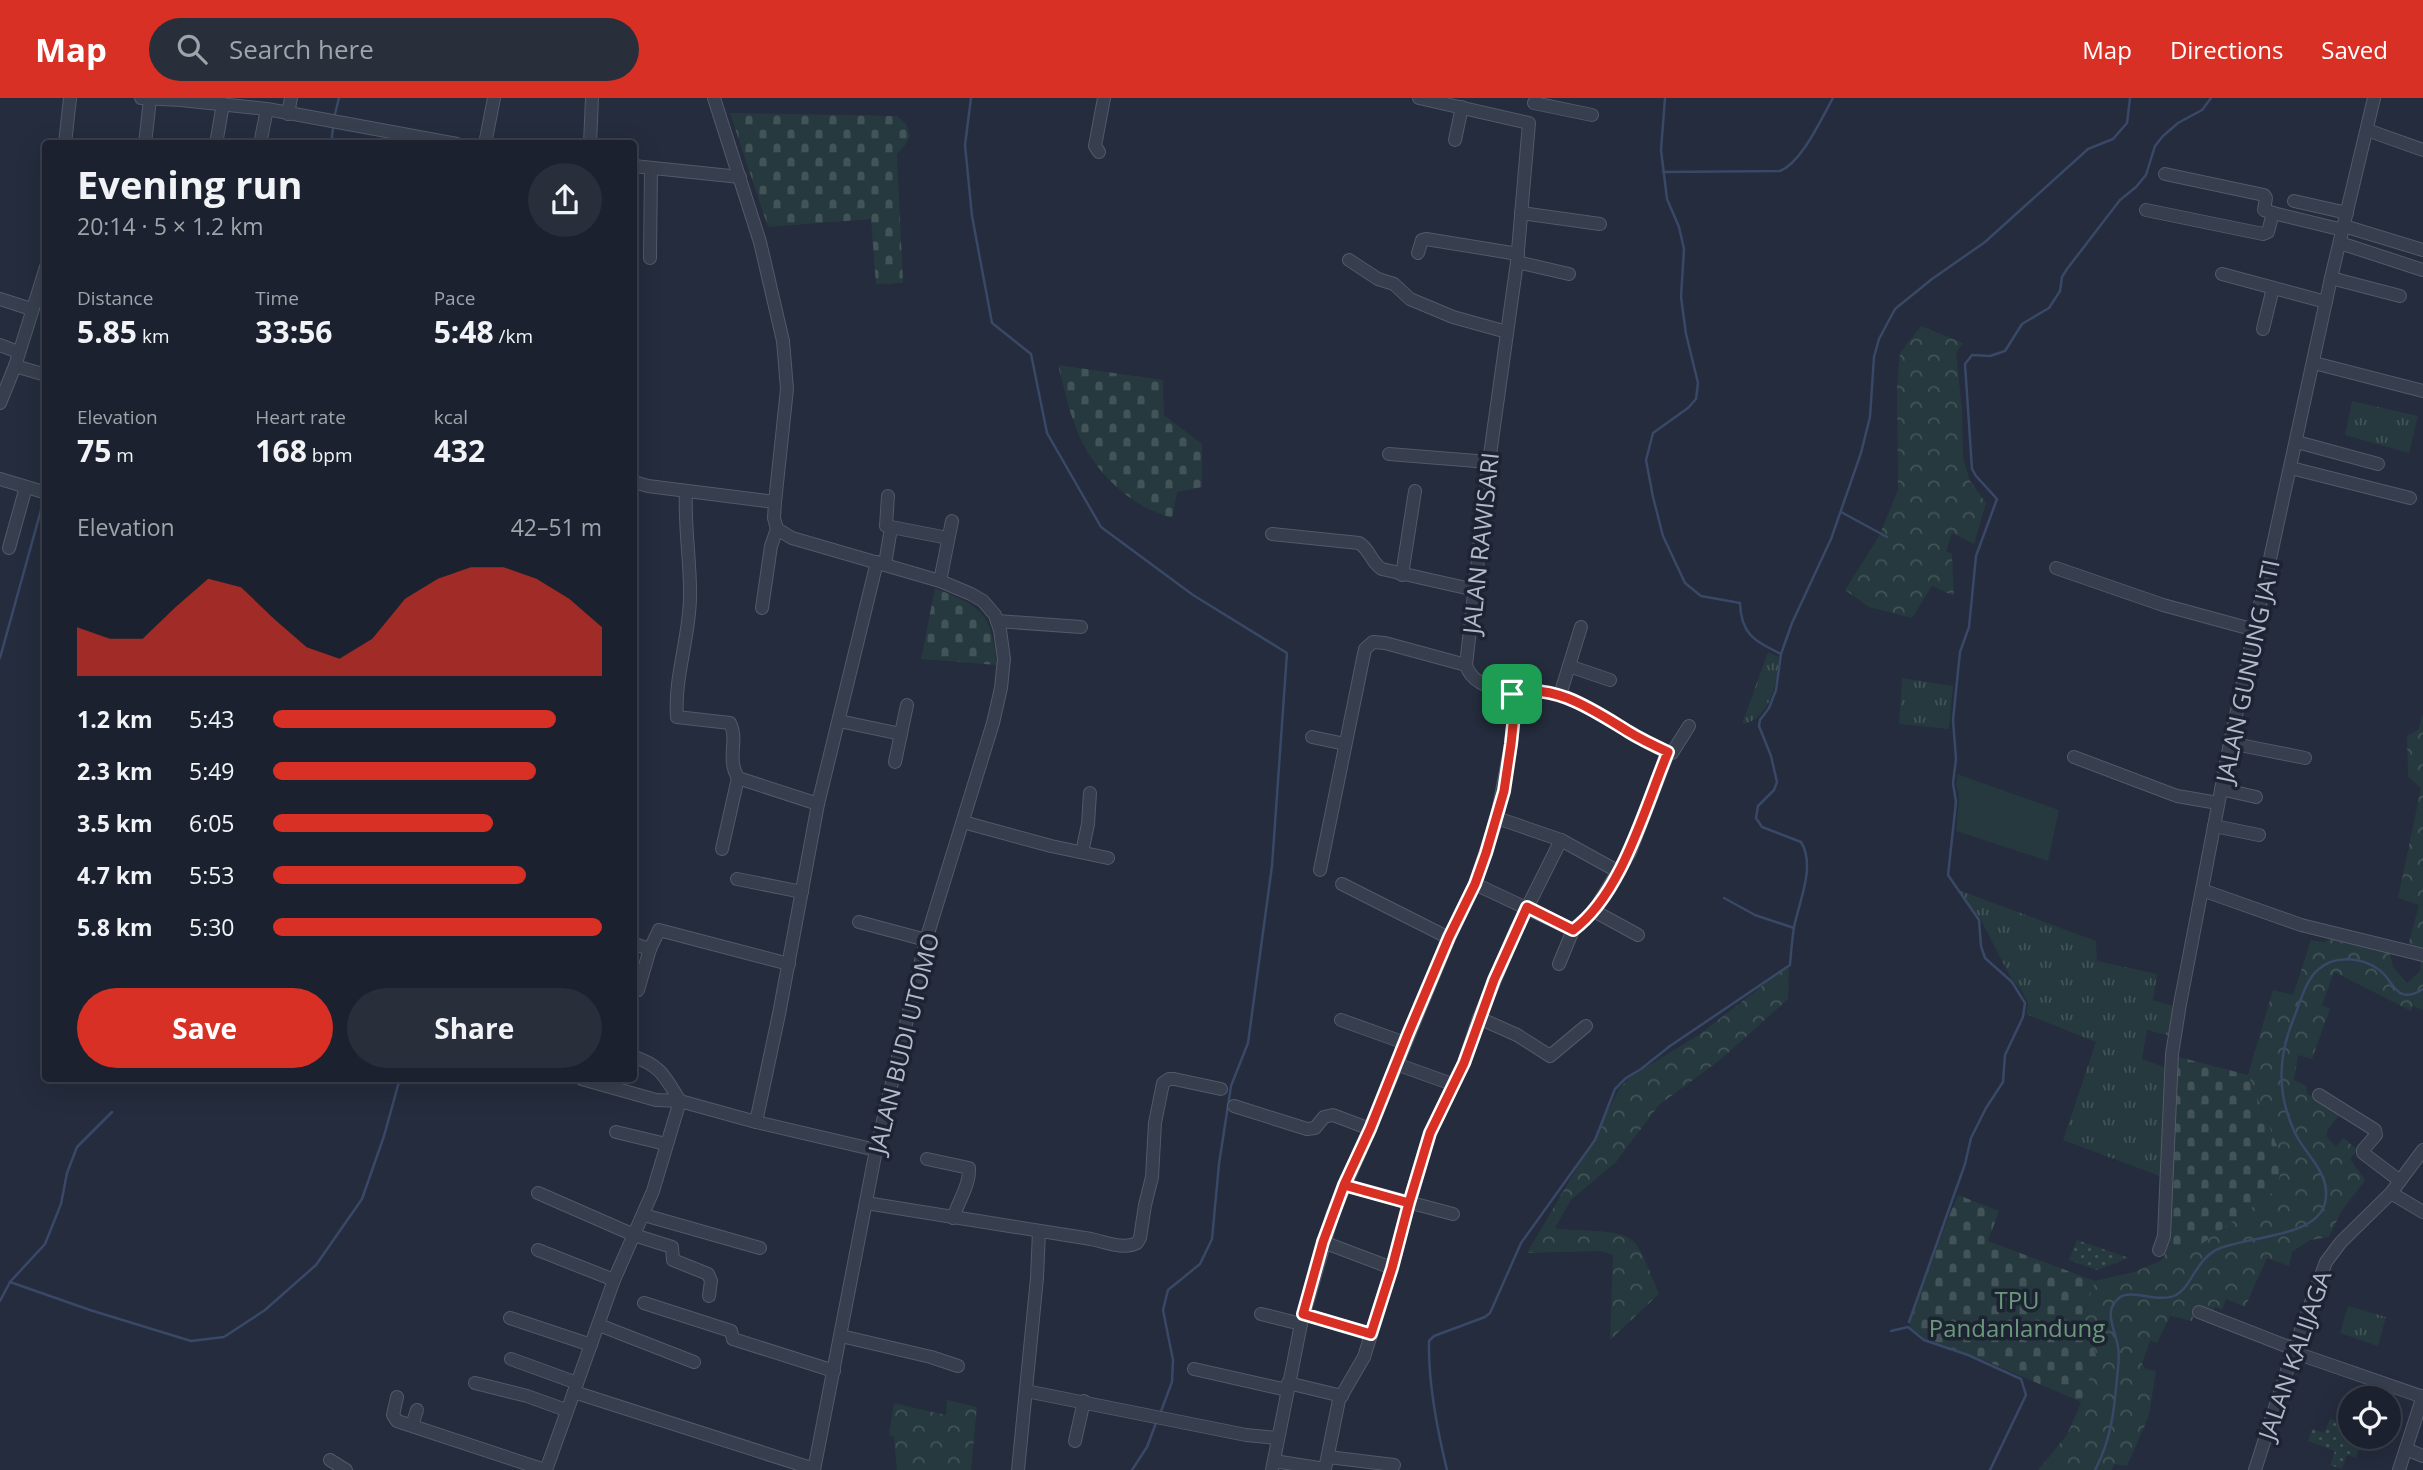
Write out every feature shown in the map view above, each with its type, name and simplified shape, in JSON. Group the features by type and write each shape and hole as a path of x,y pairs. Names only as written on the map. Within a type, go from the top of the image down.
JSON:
{"street":[{"path":"65,140 70,98"},
{"path":"141,98 182,99 267,110 434,140"},
{"path":"288,114 291,98"},
{"path":"486,140 494,98"},
{"path":"590,140 592,98"},
{"path":"715,98 760,242 777,311 786,369 786,411 774,518 777,529 771,546 762,608"},
{"path":"1100,152 1094,146 1104,98"},
{"path":"1419,98 1530,122"},
{"name":"JALAN GUNUNG JATI","path":"2159,1250 2164,1236 2172,1054 2218,803 2331,278 2374,98"},
{"path":"145,140 150,99"},
{"path":"1535,101 1592,115"},
{"name":"JALAN RAWISARI","path":"1535,101 1530,122 1517,258 1489,462 1466,665 1476,681 1512,694 1522,692 1560,695 1591,708 1668,752"},
{"path":"217,140 223,104"},
{"path":"1455,140 1461,107"},
{"path":"261,140 267,110"},
{"path":"2367,130 2423,150"},
{"path":"637,167 740,177"},
{"path":"650,258 651,169"},
{"path":"2165,174 2264,195 2264,210 2273,213 2344,223"},
{"path":"2294,201 2344,223 2423,250"},
{"path":"2146,210 2266,234 2273,213"},
{"path":"1521,213 1600,224"},
{"path":"1418,253 1419,244 1426,239 1517,258 1569,274"},
{"path":"2340,243 2423,270"},
{"path":"1349,260 1378,279 1394,284 1410,299 1453,317 1507,332"},
{"path":"2222,274 2326,302"},
{"path":"0,403 9,367 18,352 42,278"},
{"path":"2331,278 2400,296"},
{"path":"2263,329 2273,288"},
{"path":"0,299 31,309"},
{"path":"0,345 18,352"},
{"path":"2314,363 2423,391"},
{"path":"9,367 42,375"},
{"path":"2297,442 2378,464"},
{"path":"1389,454 1489,462"},
{"path":"2291,468 2410,498"},
{"path":"0,479 40,491"},
{"path":"637,483 775,502"},
{"path":"9,548 26,487"},
{"path":"686,491 690,598 677,718 732,725 731,761 738,778 722,849"},
{"path":"1402,575 1415,491"},
{"path":"888,496 886,526 948,538"},
{"path":"940,581 952,521"},
{"path":"756,1122 789,964 818,804 891,528"},
{"path":"777,529 792,538 940,581 983,601 998,621 1081,627"},
{"path":"1272,534 1359,543 1365,546 1377,566 1402,575 1475,590"},
{"path":"2056,568 2163,605 2255,631"},
{"name":"JALAN BUDI UTOMO","path":"814,1469 876,1150 926,940 1001,688 1004,659 998,621"},
{"path":"1560,695 1581,627"},
{"path":"1320,870 1365,649 1373,642 1385,643 1466,665"},
{"path":"1569,666 1610,680"},
{"path":"1394,1465 1273,1465 1302,1319 1323,1242 1344,1185 1370,1129 1449,937 1475,884 1497,818 1511,744 1515,706 1512,694"},
{"path":"895,762 907,705"},
{"path":"839,720 901,734"},
{"path":"1559,964 1573,930 1594,911 1619,872 1668,752 1672,753 1689,726"},
{"path":"1312,737 1345,744"},
{"path":"2230,743 2305,758"},
{"path":"2074,757 2177,796 2218,803"},
{"path":"738,778 818,804"},
{"path":"2221,789 2256,797"},
{"path":"1082,852 1088,824 1090,793"},
{"path":"1497,818 1561,840 1619,872"},
{"path":"963,822 1108,858"},
{"path":"2214,826 2259,835"},
{"path":"1326,1463 1342,1396 1364,1357 1430,1133 1464,1063 1479,1017 1527,907 1561,840"},
{"path":"737,879 802,892"},
{"path":"1342,884 1449,937"},
{"path":"1475,884 1573,930"},
{"path":"2202,890 2301,925 2423,955"},
{"path":"1594,911 1638,935"},
{"path":"859,922 926,940"},
{"path":"638,990 637,973 654,937 661,930 789,964"},
{"path":"637,945 650,949"},
{"path":"1479,1017 1517,1035 1550,1056 1586,1026"},
{"path":"1341,1020 1405,1043"},
{"path":"397,1397 394,1418 545,1470 614,1280 645,1215 680,1101 658,1069 637,1058"},
{"path":"1396,1063 1452,1084"},
{"path":"866,1203 1122,1246 1138,1242 1152,1177 1155,1123 1163,1083 1174,1079 1221,1089"},
{"path":"593,1082 656,1100 680,1101 876,1150"},
{"path":"2319,1095 2375,1130 2376,1135 2363,1152 2400,1181"},
{"path":"1234,1107 1307,1129 1315,1128 1329,1115 1370,1129"},
{"path":"616,1132 666,1144"},
{"name":"JALAN KALIJAGA","path":"2255,1470 2294,1350 2331,1254 2391,1193 2423,1150"},
{"path":"927,1159 969,1168 968,1181 953,1218"},
{"path":"1344,1185 1453,1214"},
{"path":"538,1192 634,1235 672,1247 673,1260 708,1274 711,1281 709,1296"},
{"path":"2391,1193 2423,1212"},
{"path":"645,1215 760,1248"},
{"path":"1018,1470 1039,1231"},
{"path":"1323,1242 1392,1268"},
{"path":"538,1250 614,1280"},
{"path":"645,1303 731,1331 733,1339 834,1371"},
{"path":"2199,1312 2294,1350 2423,1396 2399,1470"},
{"path":"1261,1314 1302,1319 1371,1334"},
{"path":"510,1318 591,1345"},
{"path":"599,1325 694,1362"},
{"path":"841,1336 958,1366"},
{"path":"511,1359 575,1387 814,1469"},
{"path":"1194,1369 1342,1396"},
{"path":"475,1383 527,1396 566,1410"},
{"path":"1026,1391 1246,1435 1278,1438"},
{"path":"1075,1441 1084,1401"},
{"path":"412,1425 417,1410"},
{"path":"2406,1449 2423,1456"},
{"path":"330,1460 346,1470"}],"green space":[{"path":"730,113 897,116 906,124 910,136 897,154 903,283 876,284 871,219 768,227"},
{"path":"1921,326 1963,343 1956,353 1962,409 1963,458 1970,481 1986,503 1974,544 1952,533 1946,551 1952,554 1954,596 1932,586 1912,618 1869,607 1845,590 1879,536 1898,490 1897,386 1900,353"},
{"path":"1058,365 1163,380 1164,415 1202,444 1202,487 1177,492 1172,518 1128,497 1094,461 1075,425"},
{"path":"2352,401 2418,416 2409,453 2345,435"},
{"path":"935,588 964,601 982,614 992,633 997,665 921,659"},
{"path":"1768,652 1779,657 1771,698 1760,715 1742,724"},
{"path":"1902,678 1953,686 1949,729 1899,724"},
{"path":"2423,714 2423,950 2408,946 2419,905 2398,898 2421,788 2408,777 2407,736 2418,730"},
{"path":"1957,774 2059,810 2048,861 1956,831 1959,797"},
{"path":"1958,890 2096,941 2097,961 2157,974 2153,1000 2174,1006 2170,1036 2147,1030 2142,1059 2167,1068 2160,1176 2063,1140 2096,1042 2026,1014 2028,1004 2022,991 2011,978 1981,920"},
{"path":"2335,937 2367,945 2378,951 2380,948 2389,951 2393,967 2407,983 2420,971 2423,959 2423,1010 2413,1006 2411,1011 2334,972 2322,1005 2330,1009 2312,1059 2298,1055 2294,1080 2306,1086 2307,1094 2340,1114 2327,1131 2327,1137 2336,1146 2344,1138 2357,1150 2350,1159 2365,1180 2341,1212 2329,1237 2310,1240 2292,1252 2289,1266 2267,1258 2245,1307 2226,1299 2222,1310 2215,1307 2213,1312 2197,1306 2192,1321 2170,1316 2157,1343 2150,1341 2142,1363 2145,1369 2156,1371 2149,1416 2127,1466 2114,1464 2112,1470 2038,1470 2067,1435 2081,1402 2082,1318 2095,1281 2134,1272 2162,1260 2167,1250 2196,1248 2284,1163 2248,1075 2273,990 2293,995 2311,940 2324,942"},
{"path":"1789,965 1788,999 1720,1060 1659,1105 1616,1162 1571,1200 1555,1228 1620,1234 1635,1243 1642,1254 1659,1294 1610,1340 1613,1255 1602,1251 1527,1253 1591,1144 1619,1089 1630,1077 1700,1034"},
{"name":"TPU Pandanlandung","path":"2179,1057 2248,1075 2284,1163 2275,1191 2196,1248 2167,1250 2173,1119"},
{"name":"TPU Pandanlandung","path":"1958,1195 1999,1211 1988,1241 2095,1281 2082,1318 2097,1358 2081,1402 1984,1360 1926,1339 1910,1327 1911,1317"},
{"path":"2077,1240 2129,1258 2097,1270 2069,1260"},
{"path":"2348,1306 2386,1317 2378,1346 2340,1333"},
{"path":"947,1400 977,1407 971,1470 897,1470 894,1437 889,1435 894,1403 946,1415"},
{"path":"2330,1419 2338,1422 2338,1449 2359,1449 2356,1458 2347,1455 2342,1469 2330,1465 2335,1451 2308,1441 2312,1429 2324,1433"}],"waterway":[{"path":"334,118 339,98"},
{"path":"971,98 965,145 972,216 992,323 1031,354 1047,433 1101,527 1193,595 1287,653 1272,866 1248,1043 1231,1086 1219,1164 1212,1239 1200,1264 1168,1290 1163,1310 1173,1360 1172,1382 1160,1414"},
{"path":"1665,98 1661,150 1667,199 1679,227 1684,249 1681,297 1686,334 1698,383 1696,399 1688,408 1653,433 1646,460 1653,497 1663,536 1685,583 1701,596 1740,603 1743,623 1751,636 1781,654"},
{"path":"1663,172 1780,171 1796,159 1833,98"},
{"path":"1447,1470 1434,1406 1429,1341 1434,1336 1490,1313 1521,1243 1595,1140 1615,1089 1670,1046 1790,965 1794,927 1805,884 1807,862 1801,842 1762,827 1756,818 1758,806 1774,790 1777,782 1771,756 1759,726 1776,690 1781,654 1792,623 1831,539 1861,453 1870,417 1874,357 1879,339 1895,309 1985,242 2088,149 2113,139 2127,123 2130,98"},
{"path":"1909,1322 1965,1164 1971,1138 2003,1082 2005,1055 2023,1017 2025,1003 2012,982 1985,958 1979,920 1948,875 1956,802 1953,783 1956,759 1953,720 1960,652 1969,627 1976,556 1997,499 1972,469 1965,364 1972,355 1990,356 2005,351 2022,324 2049,308 2060,291 2062,277 2067,269 2120,200 2146,175 2155,146 2178,123 2202,110 2211,98"},
{"path":"332,140 333,128"},
{"path":"0,658 42,506"},
{"path":"1841,512 1887,537"},
{"path":"1724,898 1755,915 1794,928"},
{"path":"2095,1470 2108,1437 2115,1402 2119,1355 2111,1321 2114,1303 2124,1295 2162,1298 2176,1295 2186,1286 2204,1260 2218,1249 2295,1230 2309,1223 2319,1214 2325,1203 2325,1183 2295,1133 2282,1089 2285,1045 2311,978 2325,964 2348,959 2364,962 2378,969 2401,993 2414,994 2423,989"},
{"path":"0,1301 10,1282 191,1341 224,1337 265,1310 316,1265 362,1199 399,1082"},
{"path":"10,1282 45,1244 61,1204 67,1173 77,1147 112,1112"},
{"path":"1891,1331 1908,1327 1924,1340 1968,1355 2021,1379 2026,1395 1990,1470"},
{"path":"1132,1470 1147,1447 1156,1423"}],"route":[{"path":"1512,694 1515,706 1504,791 1486,853 1344,1185 1409,1203 1371,1334 1303,1314 1323,1242 1344,1185 1409,1203 1430,1133 1464,1063 1479,1017 1527,907 1573,930 1594,911 1630,852 1668,752 1591,708 1560,695 1522,692 1512,694"}]}
